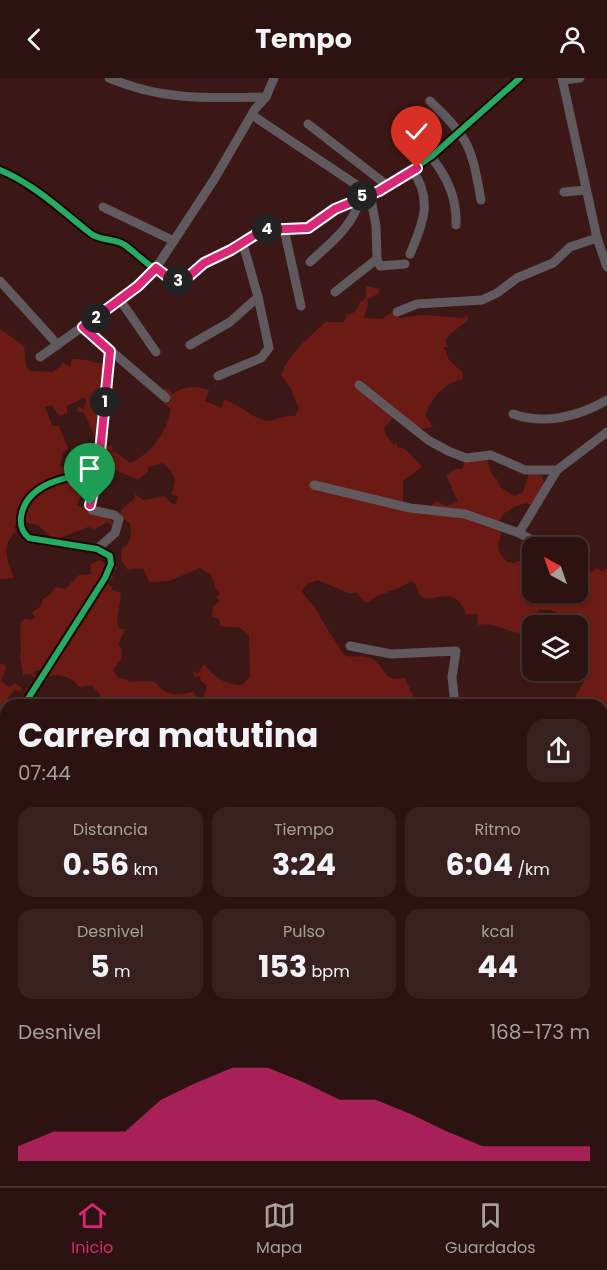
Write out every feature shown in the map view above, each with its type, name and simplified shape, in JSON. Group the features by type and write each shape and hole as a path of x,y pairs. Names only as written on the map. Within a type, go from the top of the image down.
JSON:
{"street":[{"path":"109,78 158,94 204,98 266,97"},
{"path":"40,357 120,300 156,268 215,178 252,115 266,97 274,78"},
{"path":"0,170 20,179 95,236 121,243 173,281 183,280 204,263 243,244 263,230 308,228 335,209 388,186 432,156 520,78"},
{"path":"580,78 562,79 597,238 607,267"},
{"path":"430,101 460,131 472,154 481,200"},
{"path":"252,115 365,195 376,226 377,259 380,266 405,264"},
{"path":"308,124 388,186"},
{"path":"405,129 432,156 448,185 457,213 456,225"},
{"path":"410,254 424,217 421,182 412,171"},
{"path":"564,192 586,190"},
{"path":"310,262 348,226 365,195"},
{"path":"103,207 174,241"},
{"path":"284,229 301,306"},
{"path":"397,312 417,304 482,300 497,293 517,278 553,263 570,247 597,238"},
{"path":"219,376 261,358 269,348 243,244"},
{"path":"335,292 377,259"},
{"path":"0,280 58,345"},
{"path":"190,345 230,322 258,297"},
{"path":"120,300 156,352"},
{"path":"83,327 166,398"},
{"path":"98,549 115,533 119,519 114,515 91,510 98,472 110,351"},
{"path":"359,385 429,440 448,451 466,458 491,455 525,470 557,471"},
{"path":"513,414 529,420 543,421 586,411 607,400"},
{"path":"519,533 557,471 607,432"},
{"path":"28,699 105,578 111,564 110,556 98,549 29,538 23,533 21,515 26,501 46,486 65,477 98,472"},
{"path":"314,485 410,508 465,514 527,537"},
{"path":"350,646 391,654 456,651 452,677 454,699"}],"shaded area":[{"path":"366,286 380,289 378,294 367,299 364,318 382,319 391,313 399,318 422,315 463,318 467,315 468,320 449,335 445,341 448,347 444,347 449,360 463,373 463,379 439,392 431,403 426,416 433,427 421,429 394,417 384,428 394,445 397,443 397,447 405,449 422,467 403,481 403,502 427,509 436,501 446,506 458,502 446,475 456,469 462,469 465,461 486,456 492,475 498,480 500,487 514,496 523,492 529,474 538,472 542,476 546,492 531,505 527,503 516,506 503,514 500,521 499,552 507,562 522,560 522,603 588,603 588,574 598,568 601,571 607,569 607,699 574,699 584,681 588,681 588,615 560,615 554,611 540,609 534,615 522,615 522,633 490,625 478,625 477,614 466,614 456,599 444,596 426,598 420,596 415,583 410,581 369,602 364,602 357,593 348,593 318,580 307,584 302,591 318,612 344,655 368,657 377,663 388,676 397,679 405,678 414,698 417,695 416,699 101,699 100,694 91,685 79,687 64,676 44,677 39,670 34,671 37,680 31,674 23,675 20,656 20,624 24,619 31,620 35,617 32,613 41,606 43,599 51,594 55,587 65,589 79,575 91,574 90,564 100,560 106,564 116,565 117,568 111,573 113,578 107,583 112,590 121,593 117,622 120,629 125,629 118,645 122,649 121,659 113,670 118,678 129,682 154,682 164,691 172,694 185,694 193,691 197,698 204,697 207,686 200,680 201,676 195,678 193,672 198,673 204,664 212,673 230,684 242,685 250,677 249,635 240,628 220,626 219,619 212,616 213,607 220,601 216,597 220,594 211,575 200,568 169,581 149,582 143,568 128,570 121,560 122,549 130,541 131,534 130,523 121,518 121,510 135,498 135,494 143,500 165,496 171,503 176,504 178,497 171,494 175,480 173,474 163,463 148,467 148,471 138,480 104,464 97,455 111,445 113,447 111,452 114,451 130,463 152,448 166,425 171,409 163,403 172,401 168,395 163,394 165,388 173,394 181,389 190,388 209,390 205,401 221,408 224,400 229,401 266,421 295,416 299,409 290,387 281,375 285,367 300,346 325,322 344,322 347,315 355,312 360,302 366,298"},
{"path":"0,329 24,346 26,366 30,371 53,372 62,365 62,362 70,367 72,359 108,364 97,440 84,413 77,411 78,407 84,409 86,400 84,398 67,406 67,413 60,416 51,405 45,407 52,425 59,426 68,448 63,453 60,466 86,476 87,482 77,505 109,518 118,528 112,527 108,522 95,529 88,527 53,539 38,525 20,521 14,526 16,531 6,548 7,559 14,578 0,579"},
{"path":"0,664 4,664 6,668 1,681 9,687 15,683 22,688 21,692 15,689 8,699 0,699"}],"cycle path":[{"path":"0,170 36,190 94,236 125,245 158,272 177,281 188,277 204,263 231,250 263,230 308,228 335,209 388,186 432,156 520,78"},
{"path":"28,699 105,578 111,564 110,556 97,549 29,538 23,531 21,517 25,505 40,488 63,479 98,472"}],"route":[{"path":"90,505 98,472 110,351 83,327 138,286 156,268 173,281 183,280 204,263 243,244 263,230 308,228 335,209 352,200 375,193 417,168"}]}
